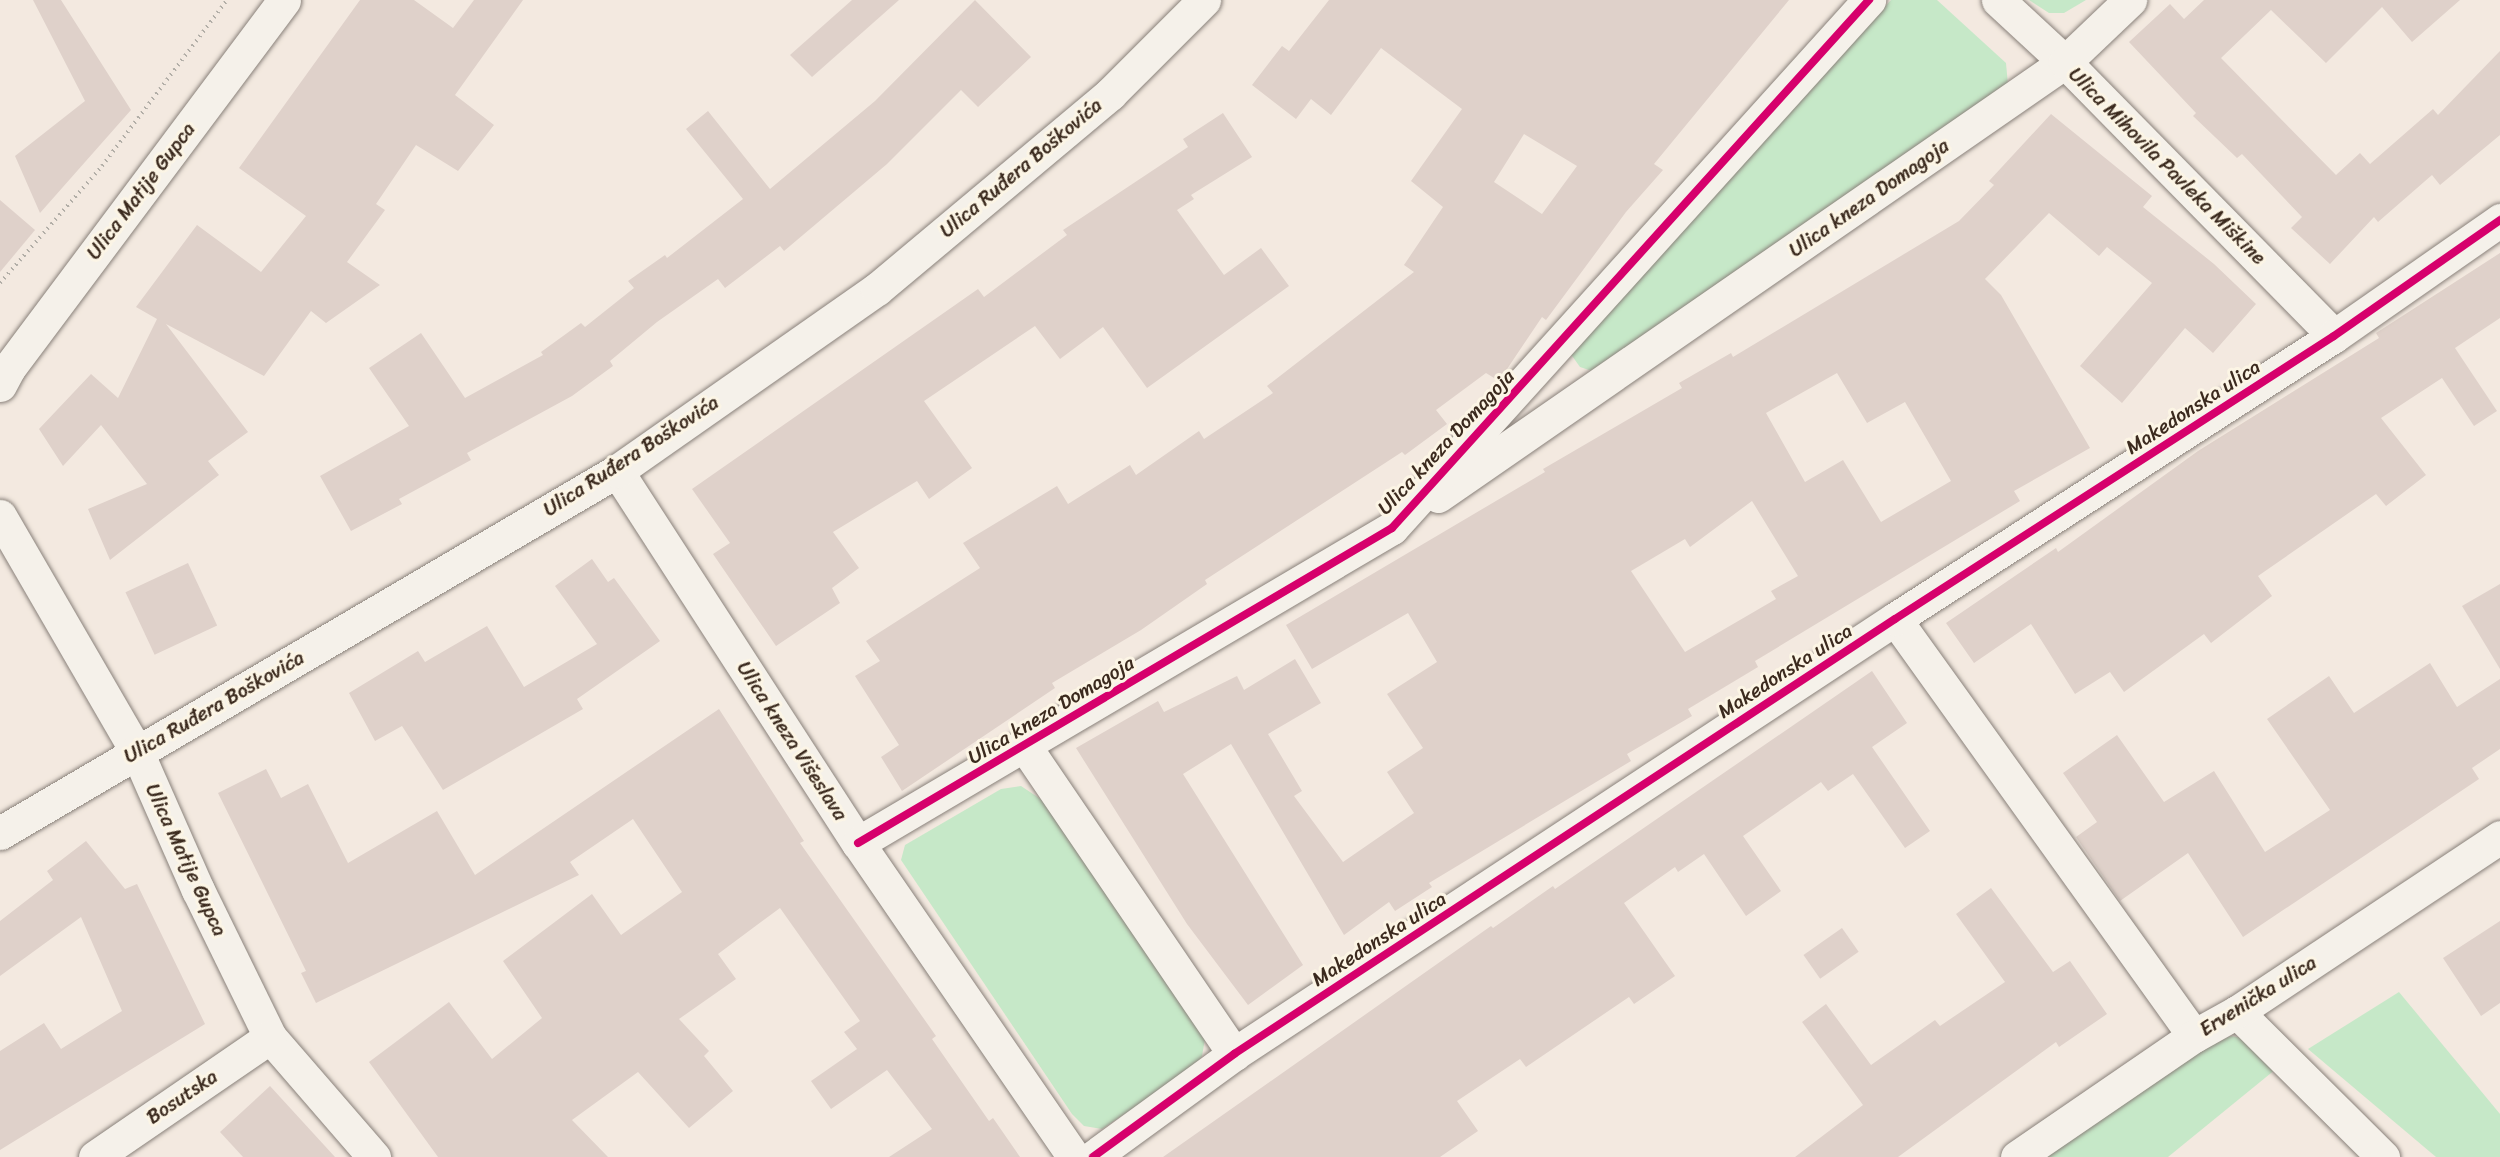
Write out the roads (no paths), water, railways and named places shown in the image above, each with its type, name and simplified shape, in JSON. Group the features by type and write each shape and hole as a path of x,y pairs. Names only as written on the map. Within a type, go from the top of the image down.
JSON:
{"street":[{"name":"Ulica Matije Gupca","path":"0,385 9,368 284,0"},
{"name":"Ulica Ruđera Boškovića","path":"0,833 617,471 877,289 1110,94 1204,0"},
{"name":"Ulica kneza Domagoja","path":"1392,528 1869,0"},
{"name":"Ulica Mihovila Pavleka Miškine","path":"1998,0 2065,62 2334,336"},
{"name":"Ulica kneza Domagoja","path":"858,843 1392,528 2065,62 2130,0"},
{"name":"Makedonska ulica","path":"1093,1157 1234,1054 1895,619 2334,336 2500,220"},
{"name":"Ulica kneza Višeslava","path":"617,471 858,843 1074,1157"},
{"name":"Ulica Matije Gupca","path":"5,538 137,752 198,890 270,1037 374,1157"},
{"path":"1895,619 2194,1036"},
{"path":"1024,745 1234,1054"},
{"name":"Ervenička ulica","path":"2017,1157 2194,1036 2237,1012 2500,837"},
{"path":"2237,1012 2383,1157"},
{"name":"Bosutska","path":"95,1157 270,1037"}]}
